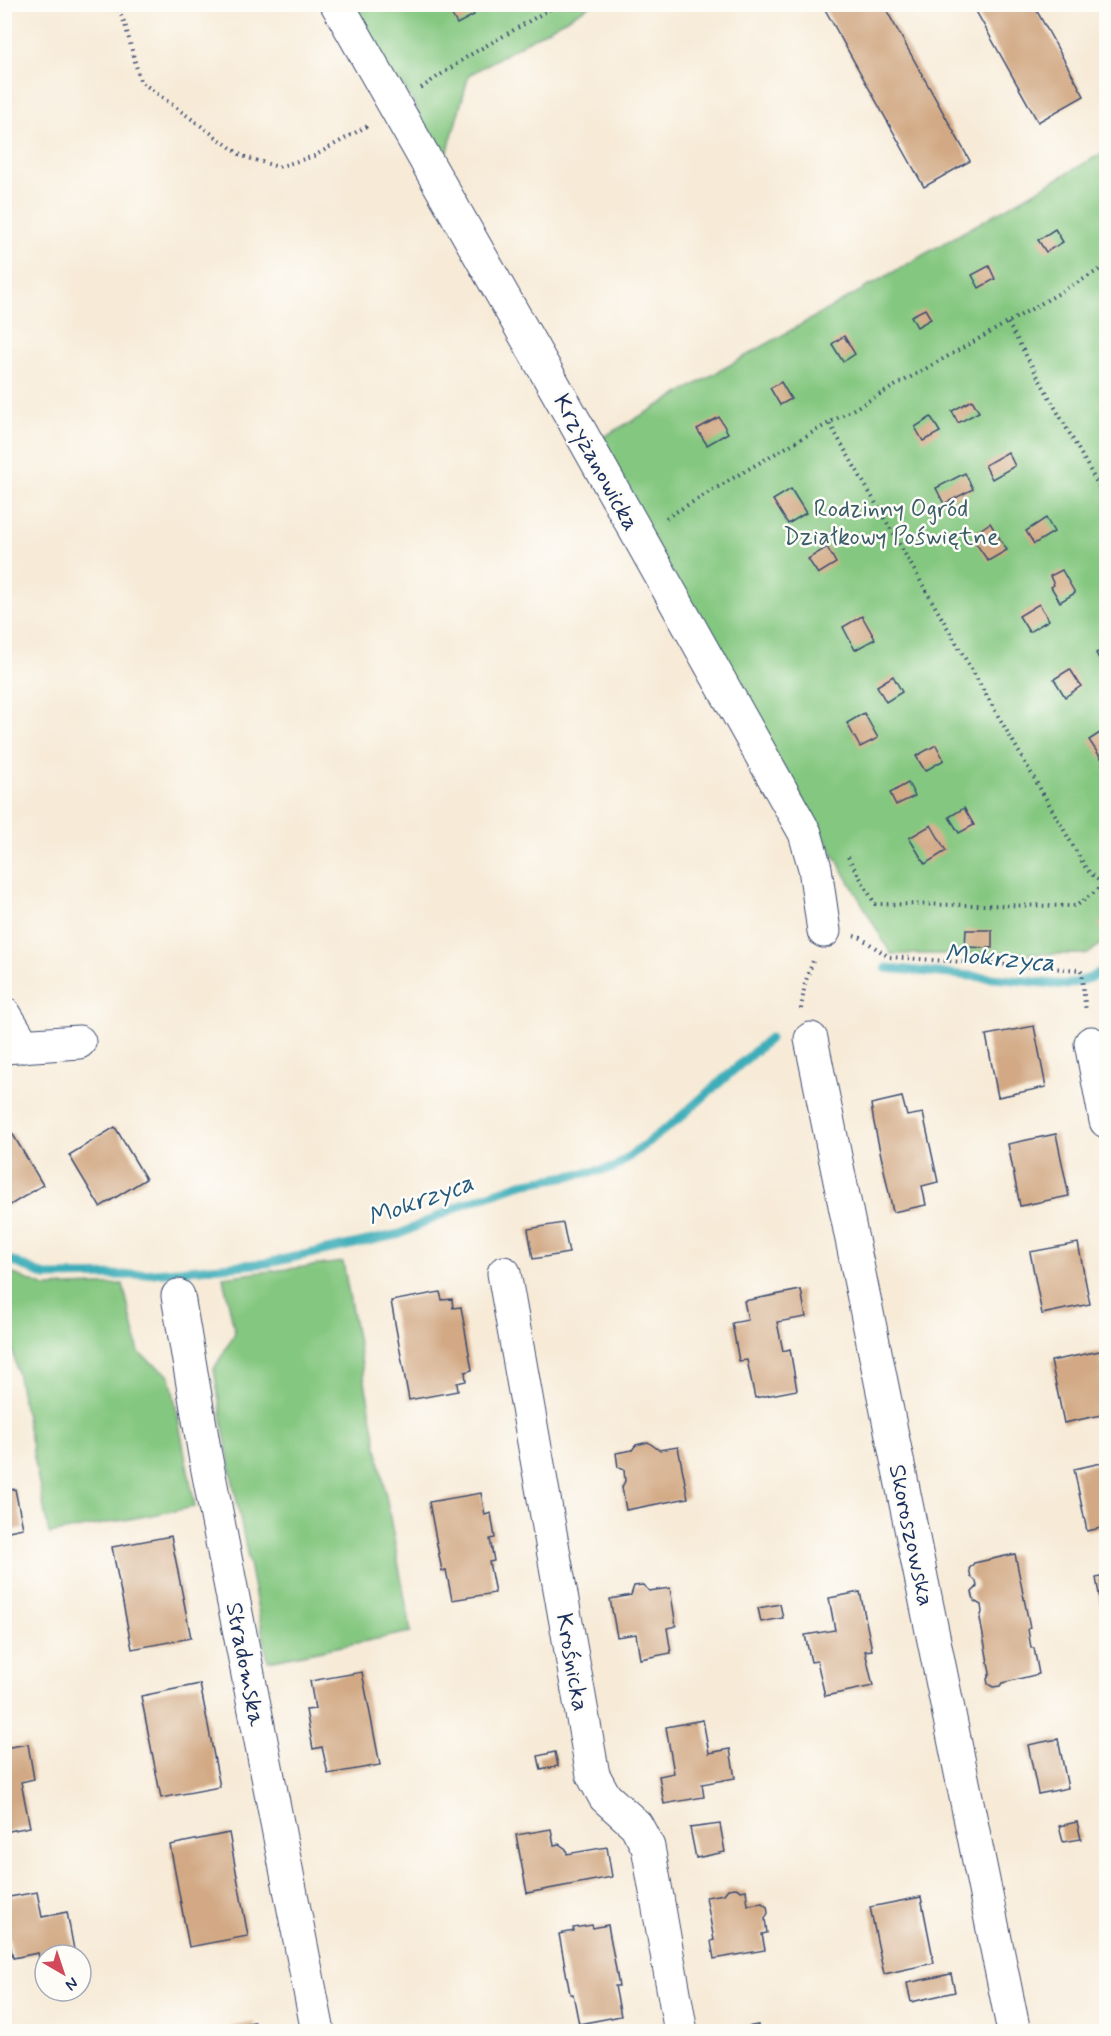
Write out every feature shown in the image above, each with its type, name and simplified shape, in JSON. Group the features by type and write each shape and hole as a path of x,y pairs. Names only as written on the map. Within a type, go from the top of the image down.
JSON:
{"street":[{"name":"Krzyżanowicka","path":"337,4 805,834 815,868 824,931"},
{"path":"4,1013 14,1046 79,1042"},
{"name":"Skoroszowska","path":"811,1039 1014,2031"},
{"path":"1091,1043 1107,1121"},
{"name":"Krośnicka","path":"504,1273 593,1775 605,1797 636,1825 648,1847 681,2031"},
{"name":"Stradomska","path":"178,1296 205,1455 318,2031"}],"path":[{"path":"116,4 140,81 242,156 278,167 314,156 397,109 419,89 470,55 559,4"},
{"path":"636,532 662,520 1107,266"},
{"path":"1008,323 1107,499"},
{"path":"830,424 1087,870 1105,884 1076,906 875,904 846,853"},
{"path":"811,1039 801,1025 801,1008 805,982 824,931 861,938 889,957 1081,970 1082,990"}],"green space":[{"path":"350,5 591,5 469,75 443,168 416,120 418,110 403,85 393,81"},
{"name":"Rodzinny Ogród Działkowy Poświętne","path":"1106,151 1106,940 1088,954 891,954 658,549 598,440"},
{"path":"343,1262 411,1632 268,1661 228,1456 214,1369 235,1333 223,1277"},
{"path":"4,1270 45,1287 123,1284 139,1353 170,1376 195,1507 49,1534 5,1311"}],"building":[{"path":"446,4 468,4 474,15 457,24"},
{"path":"822,4 883,4 970,161 924,187"},
{"path":"972,4 1033,4 1084,96 1038,122"},
{"path":"1096,4 1106,4 1106,23"},
{"path":"1055,229 1063,242 1046,252 1038,240"},
{"path":"989,266 995,279 979,288 972,275"},
{"path":"925,309 931,319 917,327 911,316"},
{"path":"844,336 855,354 843,362 832,344"},
{"path":"781,382 791,399 780,405 770,388"},
{"path":"972,400 979,412 958,423 952,411"},
{"path":"719,417 728,433 707,445 697,429"},
{"path":"931,417 940,432 923,441 915,427"},
{"path":"1008,452 1015,466 992,479 985,465"},
{"path":"965,473 973,489 944,504 936,488"},
{"path":"791,489 806,513 788,524 773,500"},
{"path":"1046,518 1054,532 1034,544 1026,531"},
{"path":"990,523 1007,550 988,561 975,542 980,538 977,532"},
{"path":"827,547 836,563 818,574 808,559"},
{"path":"1062,570 1075,593 1060,602 1051,587 1054,585 1050,576"},
{"path":"1039,604 1049,620 1029,632 1019,616"},
{"path":"862,616 875,639 855,650 843,627"},
{"path":"1106,648 1106,667 1104,668 1096,653"},
{"path":"1070,669 1081,686 1065,697 1054,679"},
{"path":"893,676 902,692 886,702 877,686"},
{"path":"864,713 878,738 860,747 847,723"},
{"path":"1106,729 1106,755 1101,758 1089,740"},
{"path":"936,745 944,760 925,771 916,756"},
{"path":"908,783 915,796 896,805 890,793"},
{"path":"964,808 974,825 959,833 949,817"},
{"path":"931,825 946,851 925,864 909,838"},
{"path":"1106,918 1106,937 1098,924"},
{"path":"966,930 992,930 992,948 965,947"},
{"path":"1034,1026 1046,1087 998,1097 986,1035"},
{"path":"902,1097 907,1116 923,1113 938,1182 922,1186 926,1205 893,1212 871,1104"},
{"path":"115,1127 146,1179 100,1207 69,1155"},
{"path":"12,1133 43,1185 4,1209 4,1137"},
{"path":"1056,1134 1069,1196 1020,1206 1008,1144"},
{"path":"563,1223 569,1253 533,1259 528,1229"},
{"path":"1078,1243 1090,1304 1042,1314 1030,1252"},
{"path":"801,1290 806,1317 777,1322 783,1351 790,1349 797,1390 755,1398 747,1360 739,1361 732,1323 748,1320 744,1301"},
{"path":"440,1292 442,1300 452,1299 453,1308 461,1307 472,1370 465,1372 466,1381 457,1383 458,1391 409,1400 391,1301"},
{"path":"1100,1351 1106,1384 1106,1414 1064,1423 1051,1361"},
{"path":"648,1442 659,1450 678,1447 688,1498 626,1510 622,1487 625,1481 624,1470 618,1467 616,1453 632,1450 636,1445"},
{"path":"1106,1462 1106,1527 1087,1531 1074,1469"},
{"path":"15,1489 23,1528 4,1532 4,1491"},
{"path":"481,1493 485,1515 491,1513 495,1538 490,1539 494,1561 489,1562 495,1593 452,1600 446,1570 442,1571 429,1502"},
{"path":"171,1536 191,1638 132,1649 112,1547"},
{"path":"1015,1554 1030,1628 1028,1629 1031,1648 1034,1648 1039,1674 993,1687 988,1684 987,1679 990,1673 980,1619 981,1605 974,1601 972,1592 977,1587 969,1569 974,1563"},
{"path":"1106,1576 1106,1626 1105,1626 1096,1578"},
{"path":"643,1585 649,1591 670,1588 676,1626 667,1628 671,1653 640,1659 636,1634 617,1637 610,1599 631,1595 634,1586"},
{"path":"860,1592 872,1650 865,1651 873,1686 825,1696 817,1661 811,1662 805,1635 835,1630 829,1598"},
{"path":"780,1604 783,1618 761,1622 758,1608"},
{"path":"362,1672 380,1765 328,1774 322,1747 313,1749 306,1710 315,1709 310,1681"},
{"path":"200,1684 220,1787 161,1798 141,1696"},
{"path":"703,1720 709,1753 730,1749 735,1778 702,1784 704,1797 664,1804 659,1776 674,1773 666,1727"},
{"path":"1058,1739 1068,1788 1038,1794 1028,1745"},
{"path":"28,1744 34,1779 21,1782 30,1827 4,1832 4,1748"},
{"path":"555,1752 558,1766 541,1770 538,1756"},
{"path":"1077,1822 1081,1839 1063,1842 1059,1826"},
{"path":"720,1824 725,1852 696,1858 690,1828"},
{"path":"551,1829 554,1845 559,1844 566,1849 567,1854 607,1847 612,1877 527,1893 516,1835"},
{"path":"229,1833 248,1936 189,1947 170,1845"},
{"path":"736,1888 741,1891 746,1890 748,1905 762,1903 767,1907 768,1913 765,1919 767,1933 762,1934 765,1950 714,1959 711,1941 714,1940 706,1897 724,1894 728,1889"},
{"path":"37,1892 42,1917 67,1912 73,1943 33,1943 33,1954 13,1958 4,1915 4,1898"},
{"path":"921,1897 934,1963 884,1974 870,1907"},
{"path":"592,1925 593,1928 608,1925 619,1986 615,1986 621,2016 579,2024 573,1994 570,1994 559,1934 574,1931 573,1928"},
{"path":"951,1974 955,1992 911,2002 907,1983"},
{"path":"254,2022 256,2032 232,2032 231,2027"},
{"path":"758,2025 759,2032 741,2032 747,2027"}],"waterway":[{"name":"Mokrzyca","path":"886,968 1067,985 1090,978 1106,969"},
{"name":"Mokrzyca","path":"4,1257 45,1276 131,1275 267,1263 400,1234 466,1203 521,1184 614,1168 677,1120 770,1038"}]}
